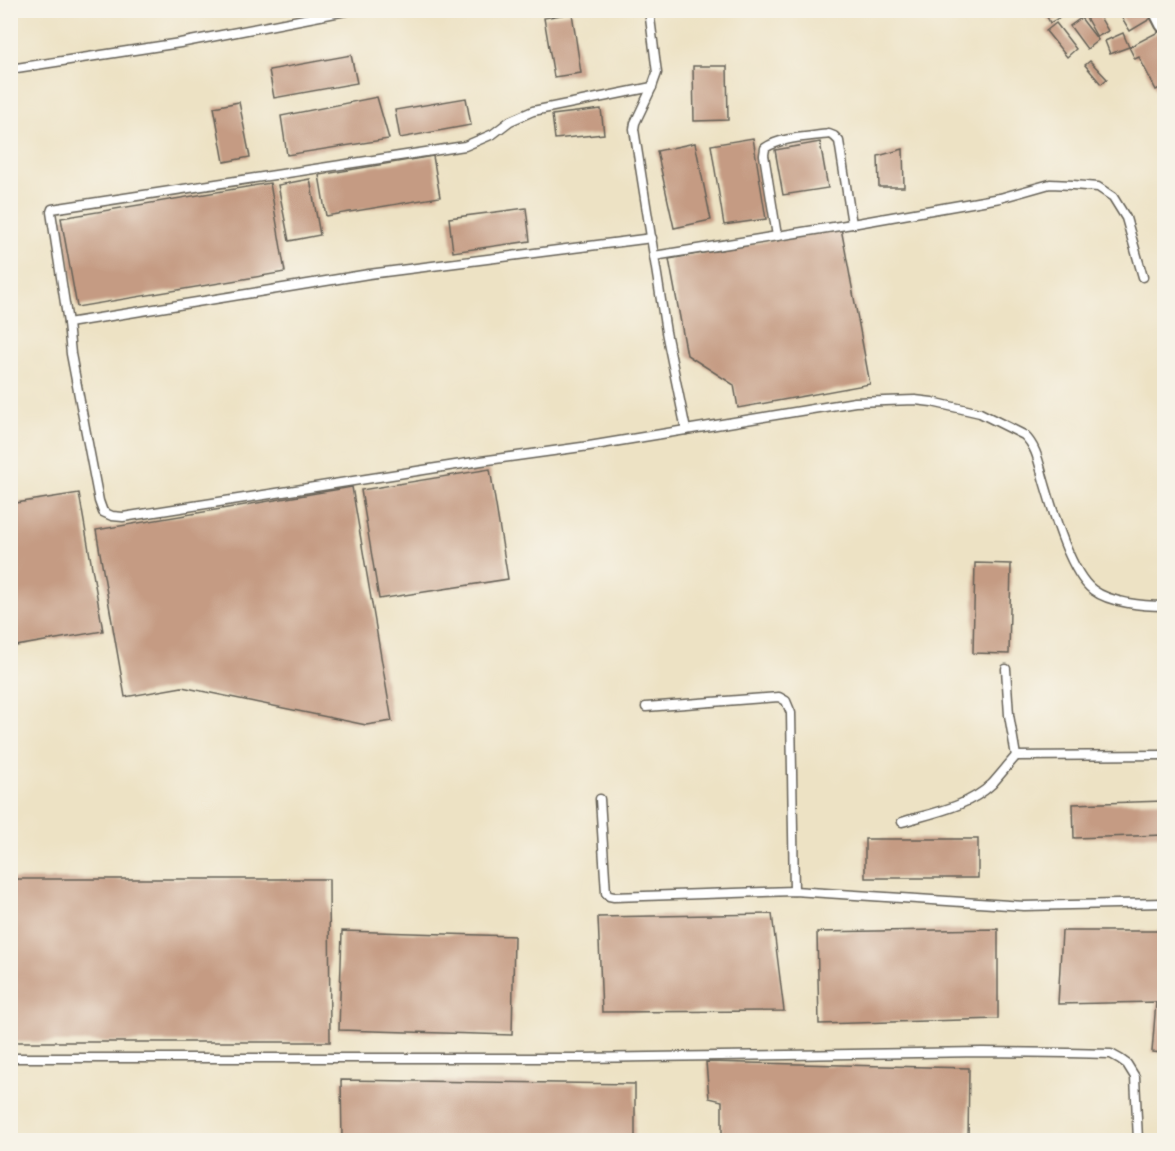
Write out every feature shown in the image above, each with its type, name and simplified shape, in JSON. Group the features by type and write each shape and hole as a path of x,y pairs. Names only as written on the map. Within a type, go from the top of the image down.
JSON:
{"street":[{"path":"1157,10 1164,24"}],"lane":[{"path":"10,69 180,43 351,10"},
{"path":"649,10 657,73 633,129 666,332 686,430"},
{"path":"652,87 533,111 510,121 493,134 465,146 56,208 51,212 71,354 103,513 123,517 855,402 915,400 980,413 1024,435 1033,445 1073,564 1088,586 1113,600 1164,606"},
{"path":"777,236 764,155 765,148 779,141 829,134 839,141 852,224"},
{"path":"654,256 1000,198 1050,184 1073,184 1098,187 1113,197 1126,218 1143,277"},
{"path":"68,323 369,274 652,238"},
{"path":"1006,669 1009,715 1016,756"},
{"path":"646,707 779,697 786,701 791,713 794,891"},
{"path":"902,822 956,807 990,786 1016,756 1164,755"},
{"path":"600,799 606,893 614,897 794,891 1024,906 1164,903"},
{"path":"10,1058 581,1058 982,1052 1111,1054 1127,1064 1134,1077 1138,1140"}],"building":[{"path":"1044,10 1062,10 1062,16 1050,23"},
{"path":"1089,10 1096,10 1108,31 1097,37 1084,14"},
{"path":"1117,10 1155,10 1157,15 1130,31"},
{"path":"572,13 581,73 554,77 544,18"},
{"path":"1081,18 1098,40 1087,49 1070,26"},
{"path":"1056,23 1076,49 1067,57 1046,31"},
{"path":"1160,31 1164,41 1164,86 1156,90 1139,57 1135,59 1129,47"},
{"path":"1123,33 1129,47 1110,54 1105,41"},
{"path":"351,55 357,83 274,98 269,70"},
{"path":"1090,61 1107,79 1101,84 1085,65"},
{"path":"693,66 727,66 728,120 694,121"},
{"path":"377,97 389,139 287,155 281,116"},
{"path":"466,98 471,125 400,138 395,110"},
{"path":"239,102 250,157 224,162 214,107"},
{"path":"601,109 604,134 555,139 552,115"},
{"path":"753,138 766,219 724,225 711,145"},
{"path":"820,142 828,188 783,195 775,150"},
{"path":"695,143 711,220 674,228 657,151"},
{"path":"903,149 904,187 879,187 878,156"},
{"path":"433,156 440,197 326,216 319,175"},
{"path":"310,179 320,235 289,241 278,185"},
{"path":"270,183 285,272 77,307 61,218"},
{"path":"526,208 530,241 453,252 449,218"},
{"path":"841,228 870,384 738,408 734,385 687,355 669,259"},
{"path":"490,469 508,579 379,599 361,490"},
{"path":"352,487 392,721 366,725 182,687 125,697 96,530"},
{"path":"79,493 103,631 10,647 10,504"},
{"path":"975,563 1011,564 1009,654 973,653"},
{"path":"1164,801 1164,835 1074,838 1073,804"},
{"path":"865,839 978,839 978,878 865,878"},
{"path":"10,879 329,879 330,1042 10,1042"},
{"path":"772,914 784,1011 602,1012 598,917"},
{"path":"998,929 998,1019 819,1024 817,932"},
{"path":"342,931 514,936 512,1035 339,1030"},
{"path":"1062,931 1164,931 1164,1053 1152,1052 1156,1002 1058,1004"},
{"path":"706,1062 969,1068 968,1140 722,1140 722,1101 709,1098"},
{"path":"341,1080 635,1084 635,1140 342,1140"}]}
